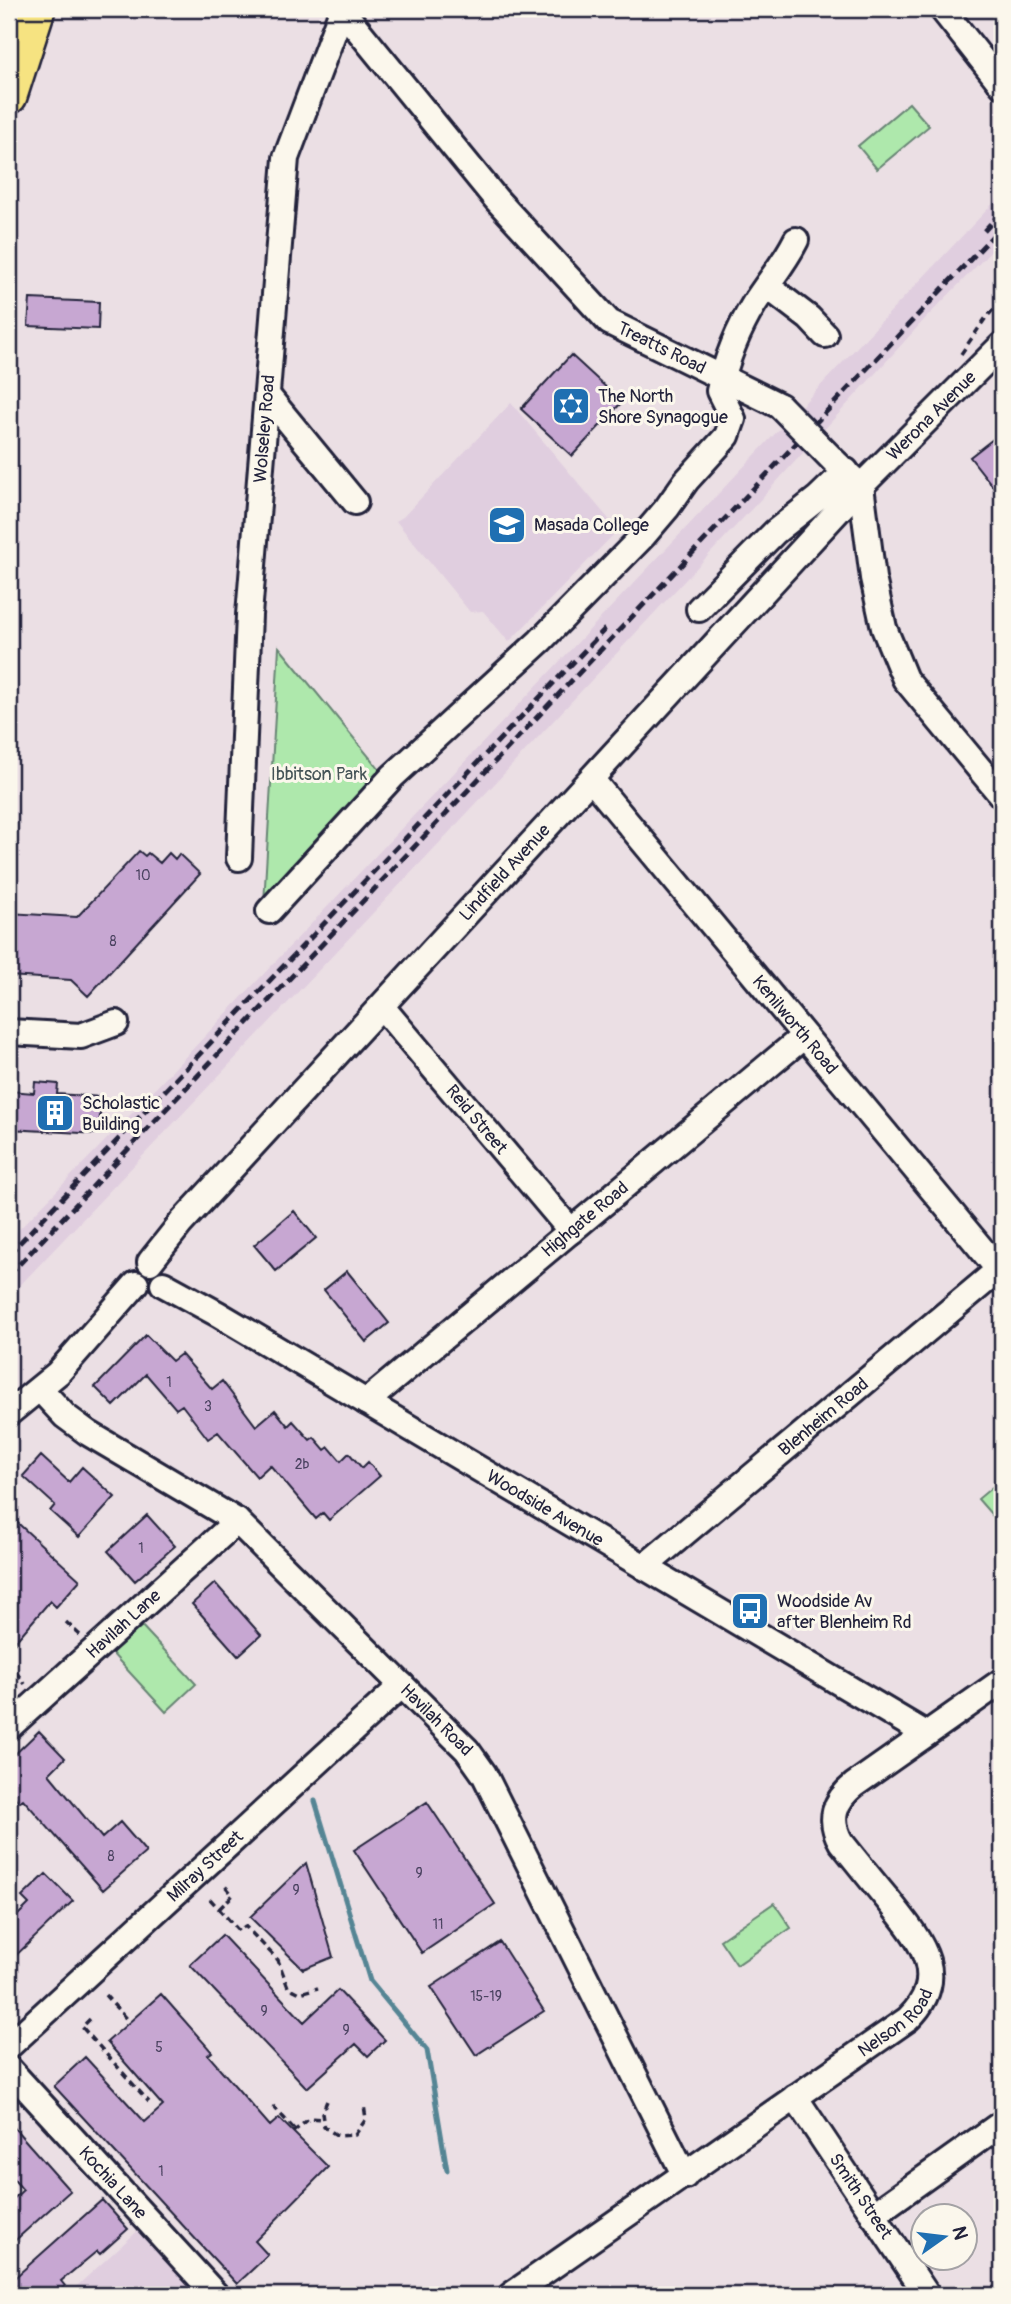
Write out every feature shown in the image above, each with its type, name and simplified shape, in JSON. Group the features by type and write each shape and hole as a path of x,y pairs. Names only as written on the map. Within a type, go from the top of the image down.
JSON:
{"highway":[{"path":"9,96 37,9"}],"street":[{"name":"Treatts Road","path":"341,9 496,200 609,322 780,406 848,474"},
{"name":"Wolseley Road","path":"239,858 249,615 286,158 341,9"},
{"path":"942,9 1002,85"},
{"path":"269,911 393,776 540,641 667,508 686,481 727,436 733,419 719,391 722,376 742,326 785,263 796,240"},
{"path":"767,286 809,318 825,335"},
{"name":"Werona Avenue","path":"848,474 1002,345"},
{"path":"267,395 355,502"},
{"path":"699,609 775,532 848,474 884,628 905,679 1002,796"},
{"name":"Lindfield Avenue","path":"150,1262 181,1223 592,780 848,474"},
{"name":"Kenilworth Road","path":"592,780 1000,1268"},
{"name":"Reid Street","path":"382,1007 570,1231"},
{"path":"9,1032 81,1036 116,1023"},
{"name":"Highgate Road","path":"366,1402 804,1035"},
{"path":"9,1413 40,1389 74,1356 136,1284 137,1269 150,1262 162,1268 165,1276 163,1284 152,1292 143,1291 136,1284"},
{"name":"Blenheim Road","path":"644,1567 1000,1268"},
{"name":"Woodside Avenue","path":"163,1284 926,1734"},
{"name":"Havilah Road","path":"40,1389 65,1416 88,1433 237,1521 467,1750 484,1774 685,2176"},
{"name":"Havilah Lane","path":"9,1727 237,1521"},
{"name":"Nelson Road","path":"511,2295 908,2019 925,1998 929,1972 924,1950 912,1930 841,1842 836,1833 834,1814 848,1790 1002,1681"},
{"name":"Milray Street","path":"9,2046 402,1685"},
{"name":"Kochia Lane","path":"9,2069 216,2295"},
{"name":"Smith Street","path":"795,2097 927,2295"},
{"path":"873,2215 1002,2123"}],"path":[{"path":"66,1622 83,1637"},
{"path":"9,1663 26,1685"},
{"path":"219,1909 233,1895 225,1886"},
{"path":"210,1899 239,1931 245,1926 278,1960 288,1987 294,1992 318,1988"},
{"path":"105,1995 129,2022"},
{"path":"90,2019 82,2027 149,2102"},
{"path":"327,2101 322,2113 324,2127 338,2136 355,2135 366,2119 364,2105"},
{"path":"273,2106 294,2130 310,2118 323,2119"}],"shaded area":[{"path":"1002,194 1002,240 924,320 760,500 427,856 9,1297 9,1240"},
{"name":"Masada College","path":"511,403 618,530 509,642 483,611 470,612 396,521 403,517"},
{"path":"143,2226 205,2295 67,2295"}],"green space":[{"path":"909,103 929,126 877,169 858,146"},
{"name":"Ibbitson Park","path":"279,647 384,775 264,903"},
{"path":"1002,1479 1002,1518 998,1522 978,1499"},
{"path":"139,1623 196,1684 166,1712 110,1651"},
{"path":"774,1903 791,1928 737,1965 720,1940"}],"building":[{"path":"30,299 99,302 98,329 28,326"},
{"name":"The North Shore Synagogue","path":"571,355 622,402 572,456 521,409"},
{"path":"1002,432 1002,498 970,457"},
{"path":"139,851 145,856 148,853 160,863 169,853 175,859 179,854 200,874 88,996 71,980 9,976 9,913 77,917"},
{"name":"Scholastic Building","path":"35,1082 58,1084 57,1094 101,1097 99,1134 9,1129 9,1091 34,1093"},
{"path":"294,1211 316,1238 276,1271 254,1245"},
{"path":"347,1271 389,1323 366,1342 324,1290"},
{"path":"146,1335 172,1361 181,1354 212,1389 222,1381 256,1426 275,1410 288,1426 293,1421 310,1440 314,1437 325,1450 329,1447 341,1461 349,1453 362,1468 368,1462 380,1476 329,1520 323,1513 316,1519 270,1465 257,1477 218,1432 208,1439 182,1405 176,1409 146,1374 114,1406 95,1387"},
{"path":"41,1456 69,1482 82,1467 115,1497 79,1537 50,1511 55,1505 23,1476"},
{"path":"9,1515 80,1580 56,1607 50,1601 9,1649"},
{"path":"147,1515 175,1546 135,1581 108,1551"},
{"path":"215,1583 261,1635 238,1656 192,1604"},
{"path":"39,1731 65,1758 49,1774 102,1838 120,1822 146,1852 103,1890 23,1799 19,1802 9,1791 9,1760"},
{"path":"427,1802 495,1904 422,1953 354,1850"},
{"path":"306,1863 333,1957 303,1969 250,1917"},
{"path":"46,1874 73,1901 9,1962 9,1924 29,1904 22,1897"},
{"path":"222,1935 304,2022 338,1990 385,2040 368,2056 356,2044 307,2088 190,1965"},
{"path":"500,1942 544,2011 476,2055 431,1987"},
{"path":"161,1994 212,2052 208,2055 270,2126 279,2118 328,2167 255,2241 268,2255 237,2284 54,2086 85,2057 145,2122 163,2106 107,2042"},
{"path":"9,2122 70,2191 9,2246 9,2203 23,2190 9,2174"},
{"path":"102,2200 128,2229 100,2254 97,2251 61,2281 65,2286 55,2295 24,2295 11,2281"}],"waterway":[{"path":"315,1801 370,1981 427,2050 447,2170"}],"railway":[{"path":"984,231 1002,211"},
{"path":"9,1275 1002,226"},
{"path":"9,1254 605,629"}],"place":[{"name":"The North Shore Synagogue","path":"571,406"},
{"name":"Masada College","path":"507,525"},
{"name":"Scholastic Building","path":"55,1113"},
{"name":"Woodside Av after Blenheim Rd","path":"750,1611"}]}
